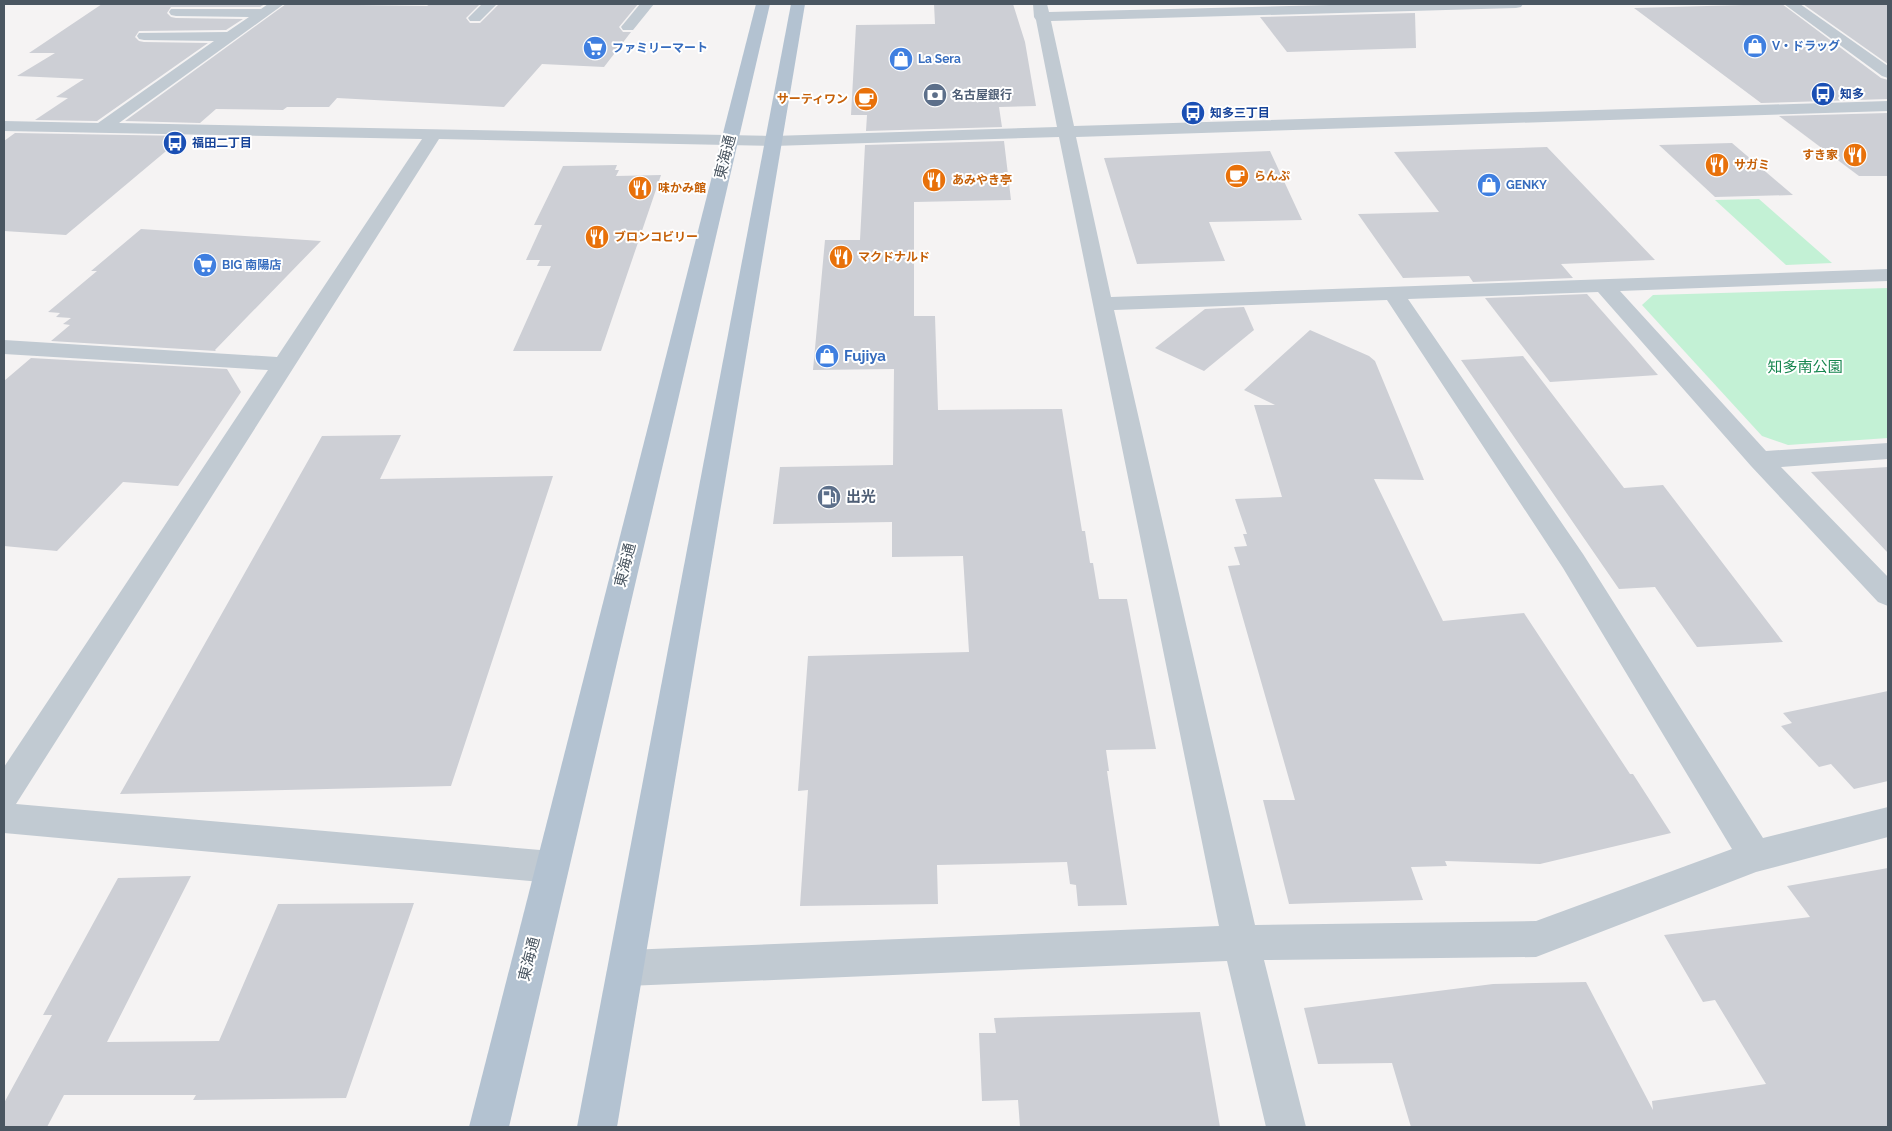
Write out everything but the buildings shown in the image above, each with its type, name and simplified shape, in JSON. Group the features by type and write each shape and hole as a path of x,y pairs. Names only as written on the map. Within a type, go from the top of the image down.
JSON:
{"main road":[{"name":"東海通","path":"489,1127 763,4"},
{"path":"597,1127 627,968 798,4"}],"street":[{"path":"475,18 490,4"},
{"path":"628,27 647,4"},
{"path":"1286,1127 1241,943 1040,10 1516,4"},
{"path":"1791,4 1888,72"},
{"path":"176,12 270,8"},
{"path":"101,128 270,8"},
{"path":"144,36 230,37"},
{"path":"4,126 773,141 1888,106"},
{"path":"4,794 434,134"},
{"path":"1103,304 1888,274"},
{"path":"1604,285 1760,460 1888,595"},
{"path":"1393,293 1573,561 1755,856"},
{"path":"4,347 284,364"},
{"path":"1760,460 1888,451"},
{"path":"4,818 552,867"},
{"path":"627,968 1241,943 1536,940 1755,856 1888,822"}],"green space":[{"path":"1759,199 1832,263 1786,265 1715,200"},
{"name":"知多南公園","path":"1888,288 1888,438 1788,445 1762,436 1642,305 1653,295"}],"place":[{"name":"V・ドラッグ","path":"1755,46"},
{"name":"ファミリーマート","path":"595,48"},
{"name":"La Sera","path":"901,59"},
{"name":"知多","path":"1823,94"},
{"name":"名古屋銀行","path":"935,95"},
{"name":"サーティワン","path":"866,99"},
{"name":"知多三丁目","path":"1193,113"},
{"name":"福田二丁目","path":"175,143"},
{"name":"すき家","path":"1855,155"},
{"name":"サガミ","path":"1717,165"},
{"name":"らんぷ","path":"1237,176"},
{"name":"あみやき亭","path":"934,180"},
{"name":"GENKY","path":"1489,185"},
{"name":"味かみ館","path":"640,188"},
{"name":"ブロンコビリー","path":"597,237"},
{"name":"マクドナルド","path":"841,257"},
{"name":"BIG 南陽店","path":"205,265"},
{"name":"Fujiya","path":"827,356"},
{"name":"出光","path":"829,497"}]}
